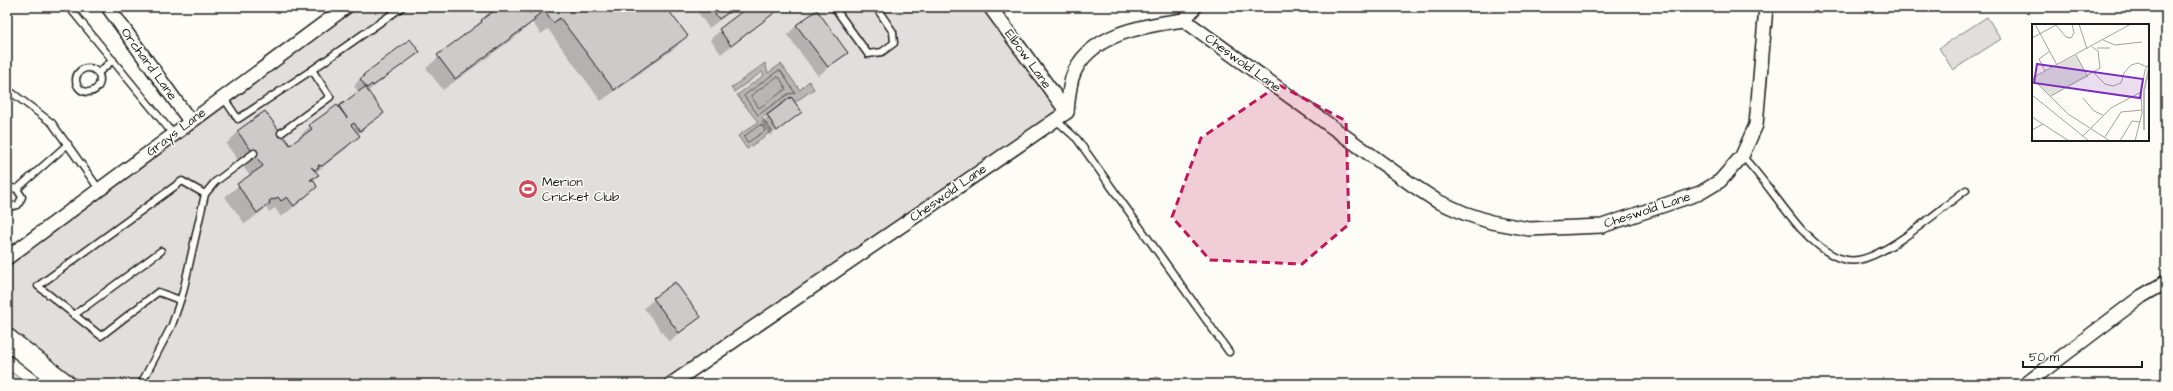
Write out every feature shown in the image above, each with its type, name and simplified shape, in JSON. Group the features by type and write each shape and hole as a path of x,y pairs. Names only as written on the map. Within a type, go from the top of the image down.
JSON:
{"main road":[{"path":"7,339 65,384"}],"street":[{"name":"Orchard Lane","path":"108,7 190,122"},
{"name":"Grays Lane","path":"7,258 346,7"},
{"name":"Elbow Lane","path":"990,7 1061,116"},
{"path":"1061,116 1072,78 1085,55 1130,29 1184,20 1195,7"},
{"name":"Cheswold Lane","path":"1184,20 1411,184 1437,201 1491,222 1529,229 1570,229 1602,226 1700,193 1720,181 1742,156 1756,125 1766,7"},
{"name":"Cheswold Lane","path":"671,384 1061,116"},
{"path":"2026,384 2142,296 2166,282"}],"lane":[{"path":"69,7 173,134"},
{"path":"222,98 238,119 312,70 402,7"},
{"path":"834,7 868,54 882,52 894,43 893,32 876,7"},
{"path":"98,73 113,60"},
{"path":"88,68 98,73 100,83 93,91 87,92 78,87 76,77 83,69 88,68"},
{"path":"281,133 330,97 312,70"},
{"path":"7,89 52,123 99,189"},
{"path":"1061,116 1229,352"},
{"path":"7,191 13,188 17,189 68,144"},
{"path":"141,384 172,325 180,300 205,194 215,182 254,153"},
{"path":"1742,156 1758,173 1802,229 1822,248 1838,257 1857,260 1883,252 1966,190"},
{"path":"180,300 158,292 101,336 38,286 182,181 205,194"},
{"path":"7,204 13,206 21,202 21,192 17,189"},
{"path":"74,315 161,252"}],"highlighted area":[{"path":"1279,85 1346,121 1349,224 1302,264 1210,260 1172,217 1201,138"}],"shaded area":[{"name":"Merion Cricket Club","path":"350,7 990,7 1067,112 670,384 70,384 7,337 7,259"},
{"path":"1987,17 2001,39 1953,70 1939,48"},
{"path":"7,369 28,384 7,384"},
{"path":"1159,377 1161,384 1129,384"}],"water":[{"path":"765,63 768,73 781,64 800,90 809,81 814,89 795,102 791,97 762,118 772,131 747,149 738,136 758,122 737,95 764,75 762,72 734,92 731,88"}],"building":[{"path":"502,7 526,7 530,13 538,7 666,7 688,36 614,90 560,18 553,23 544,11 534,18 535,20 455,79 437,55 482,22 481,20"},
{"path":"710,7 736,7 719,19"},
{"path":"748,7 776,7 778,10 731,46 719,29"},
{"path":"817,10 848,53 828,67 796,25"},
{"path":"410,39 420,52 373,86 372,84 367,88 360,79 364,76 363,75"},
{"path":"365,87 384,113 360,131 354,123 351,125 360,136 322,166 318,165 319,167 315,170 311,167 319,175 310,180 314,180 317,187 294,206 287,197 281,201 278,197 269,201 270,203 257,213 237,184 263,166 237,131 265,111 290,145 312,129 309,125 337,105 347,118 339,106"},
{"path":"791,97 802,112 777,131 767,115"},
{"path":"675,282 701,317 679,333 653,298"}],"place":[{"name":"Merion Cricket Club","path":"528,189"}]}
